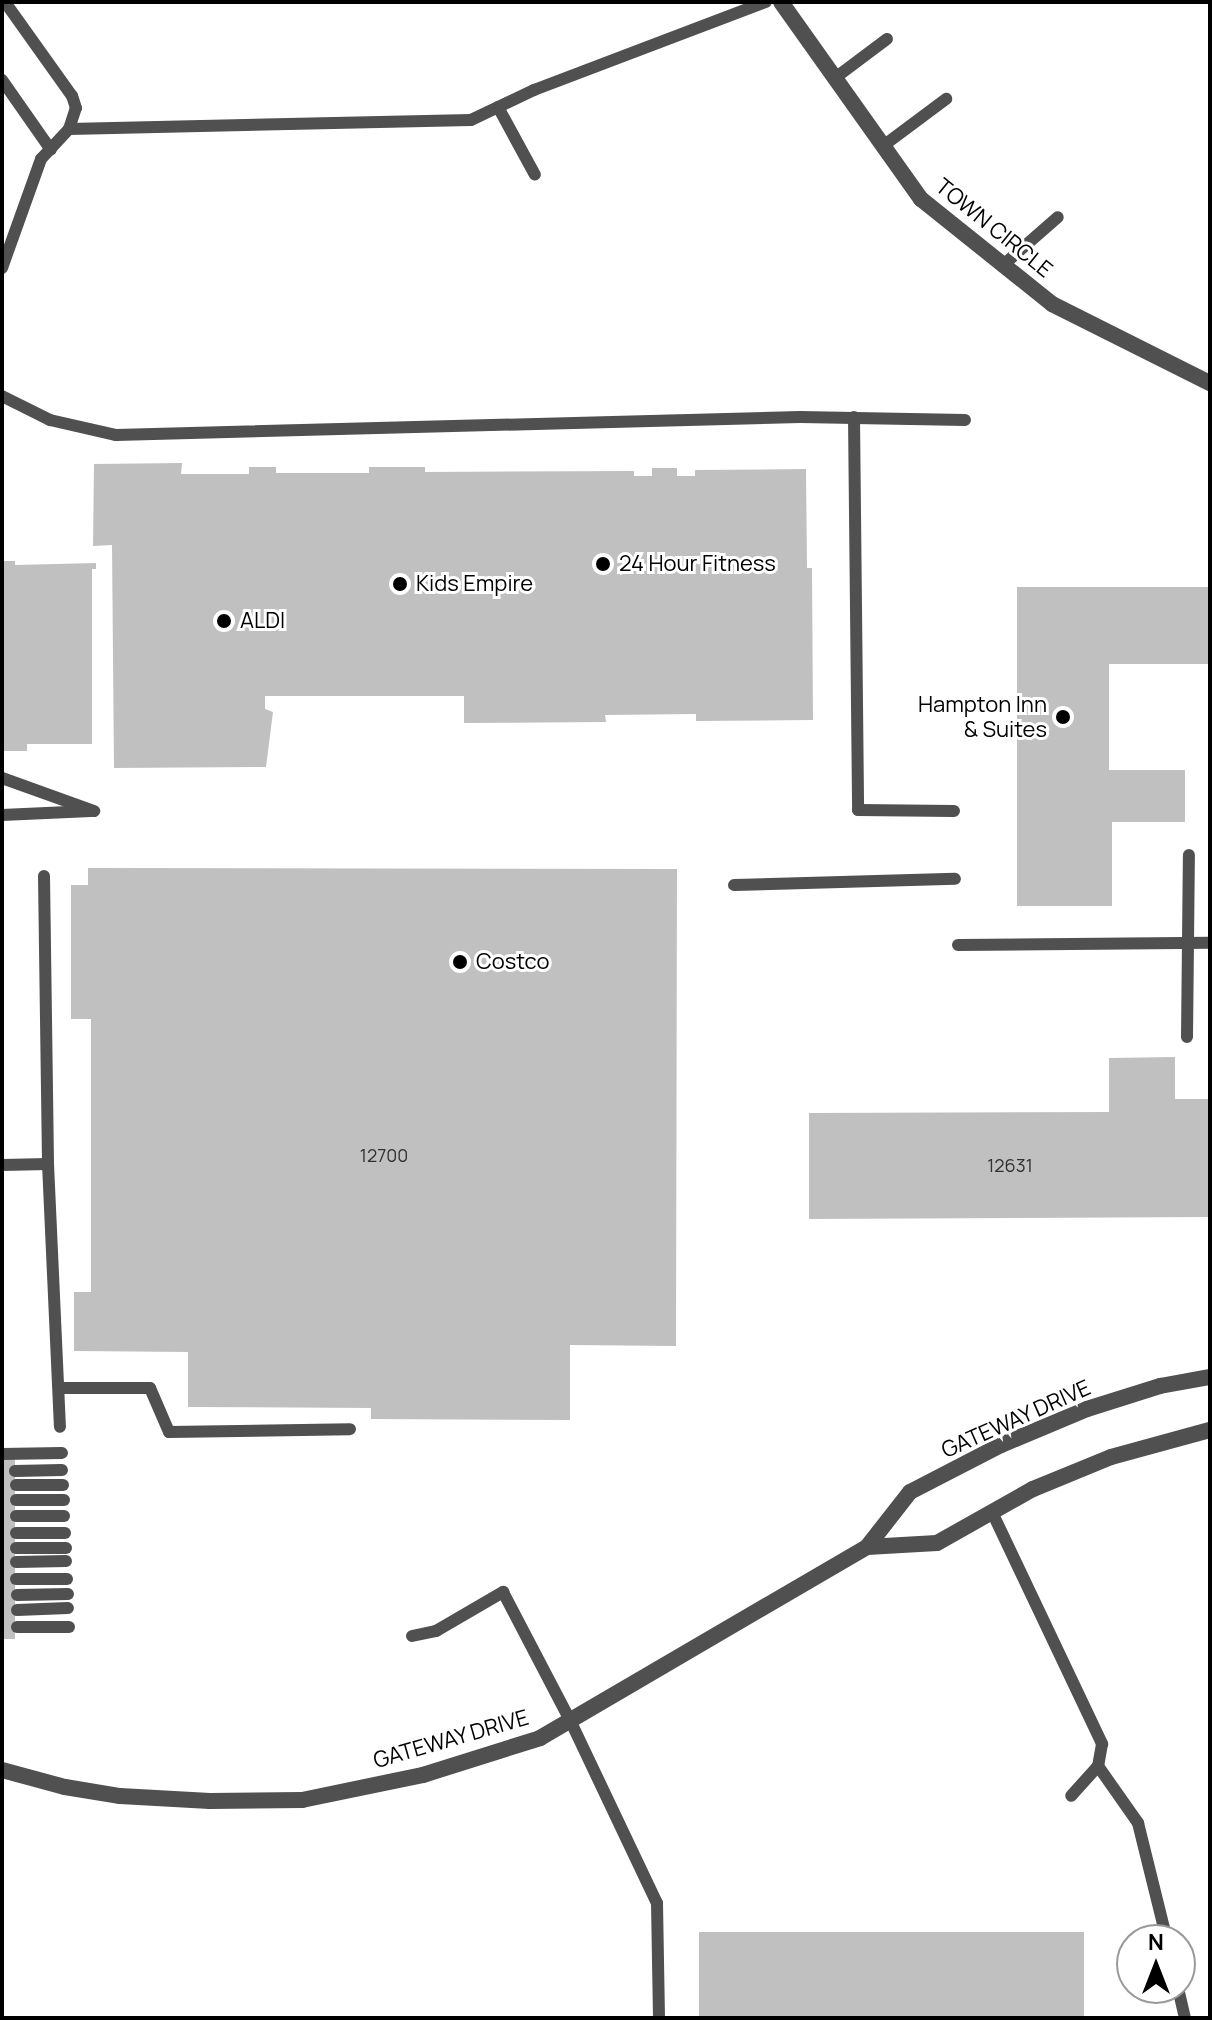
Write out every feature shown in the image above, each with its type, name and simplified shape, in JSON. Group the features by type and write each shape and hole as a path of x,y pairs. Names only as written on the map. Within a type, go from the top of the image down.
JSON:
{"street":[{"name":"TOWN CIRCLE","path":"781,2 921,199 1052,304 1210,383"},
{"name":"GATEWAY DRIVE","path":"2,1770 65,1787 120,1796 210,1801 302,1800 423,1775 540,1738 867,1547 910,1492 994,1449 1087,1409 1160,1386 1210,1377"},
{"name":"GATEWAY DRIVE","path":"867,1547 937,1543 1033,1489 1111,1457 1210,1430"}],"lane":[{"path":"2,268 41,159 69,129 76,108 72,96 5,2"},
{"path":"69,129 471,120 766,2"},
{"path":"835,78 887,39"},
{"path":"2,80 51,150"},
{"path":"883,146 946,99"},
{"path":"498,107 535,175"},
{"path":"1002,266 1058,217"},
{"path":"2,396 50,420 116,435 854,417 965,420"},
{"path":"854,417 858,810 954,811"},
{"path":"2,778 94,811 2,815"},
{"path":"1187,1037 1189,855"},
{"path":"44,876 48,1164 60,1427"},
{"path":"734,885 955,879"},
{"path":"958,945 1210,943"},
{"path":"2,1165 48,1164"},
{"path":"59,1388 150,1388 169,1432 350,1429"},
{"path":"2,1454 62,1453"},
{"path":"15,1471 62,1470"},
{"path":"16,1485 63,1485"},
{"path":"16,1500 64,1500"},
{"path":"992,1512 1102,1744 1098,1766 1071,1796"},
{"path":"16,1516 64,1516"},
{"path":"16,1533 65,1533"},
{"path":"16,1555 66,1555"},
{"path":"16,1579 67,1579"},
{"path":"412,1636 436,1631 503,1592 570,1720 657,1903 659,2018"},
{"path":"17,1595 68,1594"},
{"path":"17,1610 68,1608"},
{"path":"17,1627 69,1627"},
{"path":"1098,1766 1138,1823 1163,1924"}],"building":[{"path":"182,463 181,474 249,474 249,467 276,467 276,473 369,473 369,467 425,467 425,472 634,471 634,476 652,476 652,468 677,468 677,476 695,476 695,470 806,469 807,568 812,568 813,720 696,721 696,714 605,715 606,722 464,723 464,696 265,696 265,709 273,712 266,767 114,768 112,545 93,546 94,464"},
{"path":"2,561 15,561 15,565 96,563 96,569 92,569 92,744 27,744 27,751 2,751"},
{"name":"Hampton Inn & Suites","path":"1017,587 1210,587 1210,664 1109,664 1109,770 1185,770 1185,822 1112,822 1112,906 1017,906"},
{"path":"88,868 677,869 676,1346 570,1345 570,1420 371,1419 371,1408 188,1407 188,1352 74,1351 74,1292 91,1292 91,1019 71,1019 71,885 88,885"},
{"path":"1175,1057 1175,1099 1210,1099 1210,1217 809,1219 809,1113 1109,1112 1109,1058"},
{"path":"2,1457 15,1457 15,1639 2,1639"},
{"path":"699,1932 1084,1932 1084,2018 699,2018"}],"place":[{"name":"24 Hour Fitness","path":"603,564"},
{"name":"Kids Empire","path":"400,584"},
{"name":"ALDI","path":"224,621"},
{"name":"Hampton Inn & Suites","path":"1063,717"},
{"name":"Costco","path":"460,962"}]}
